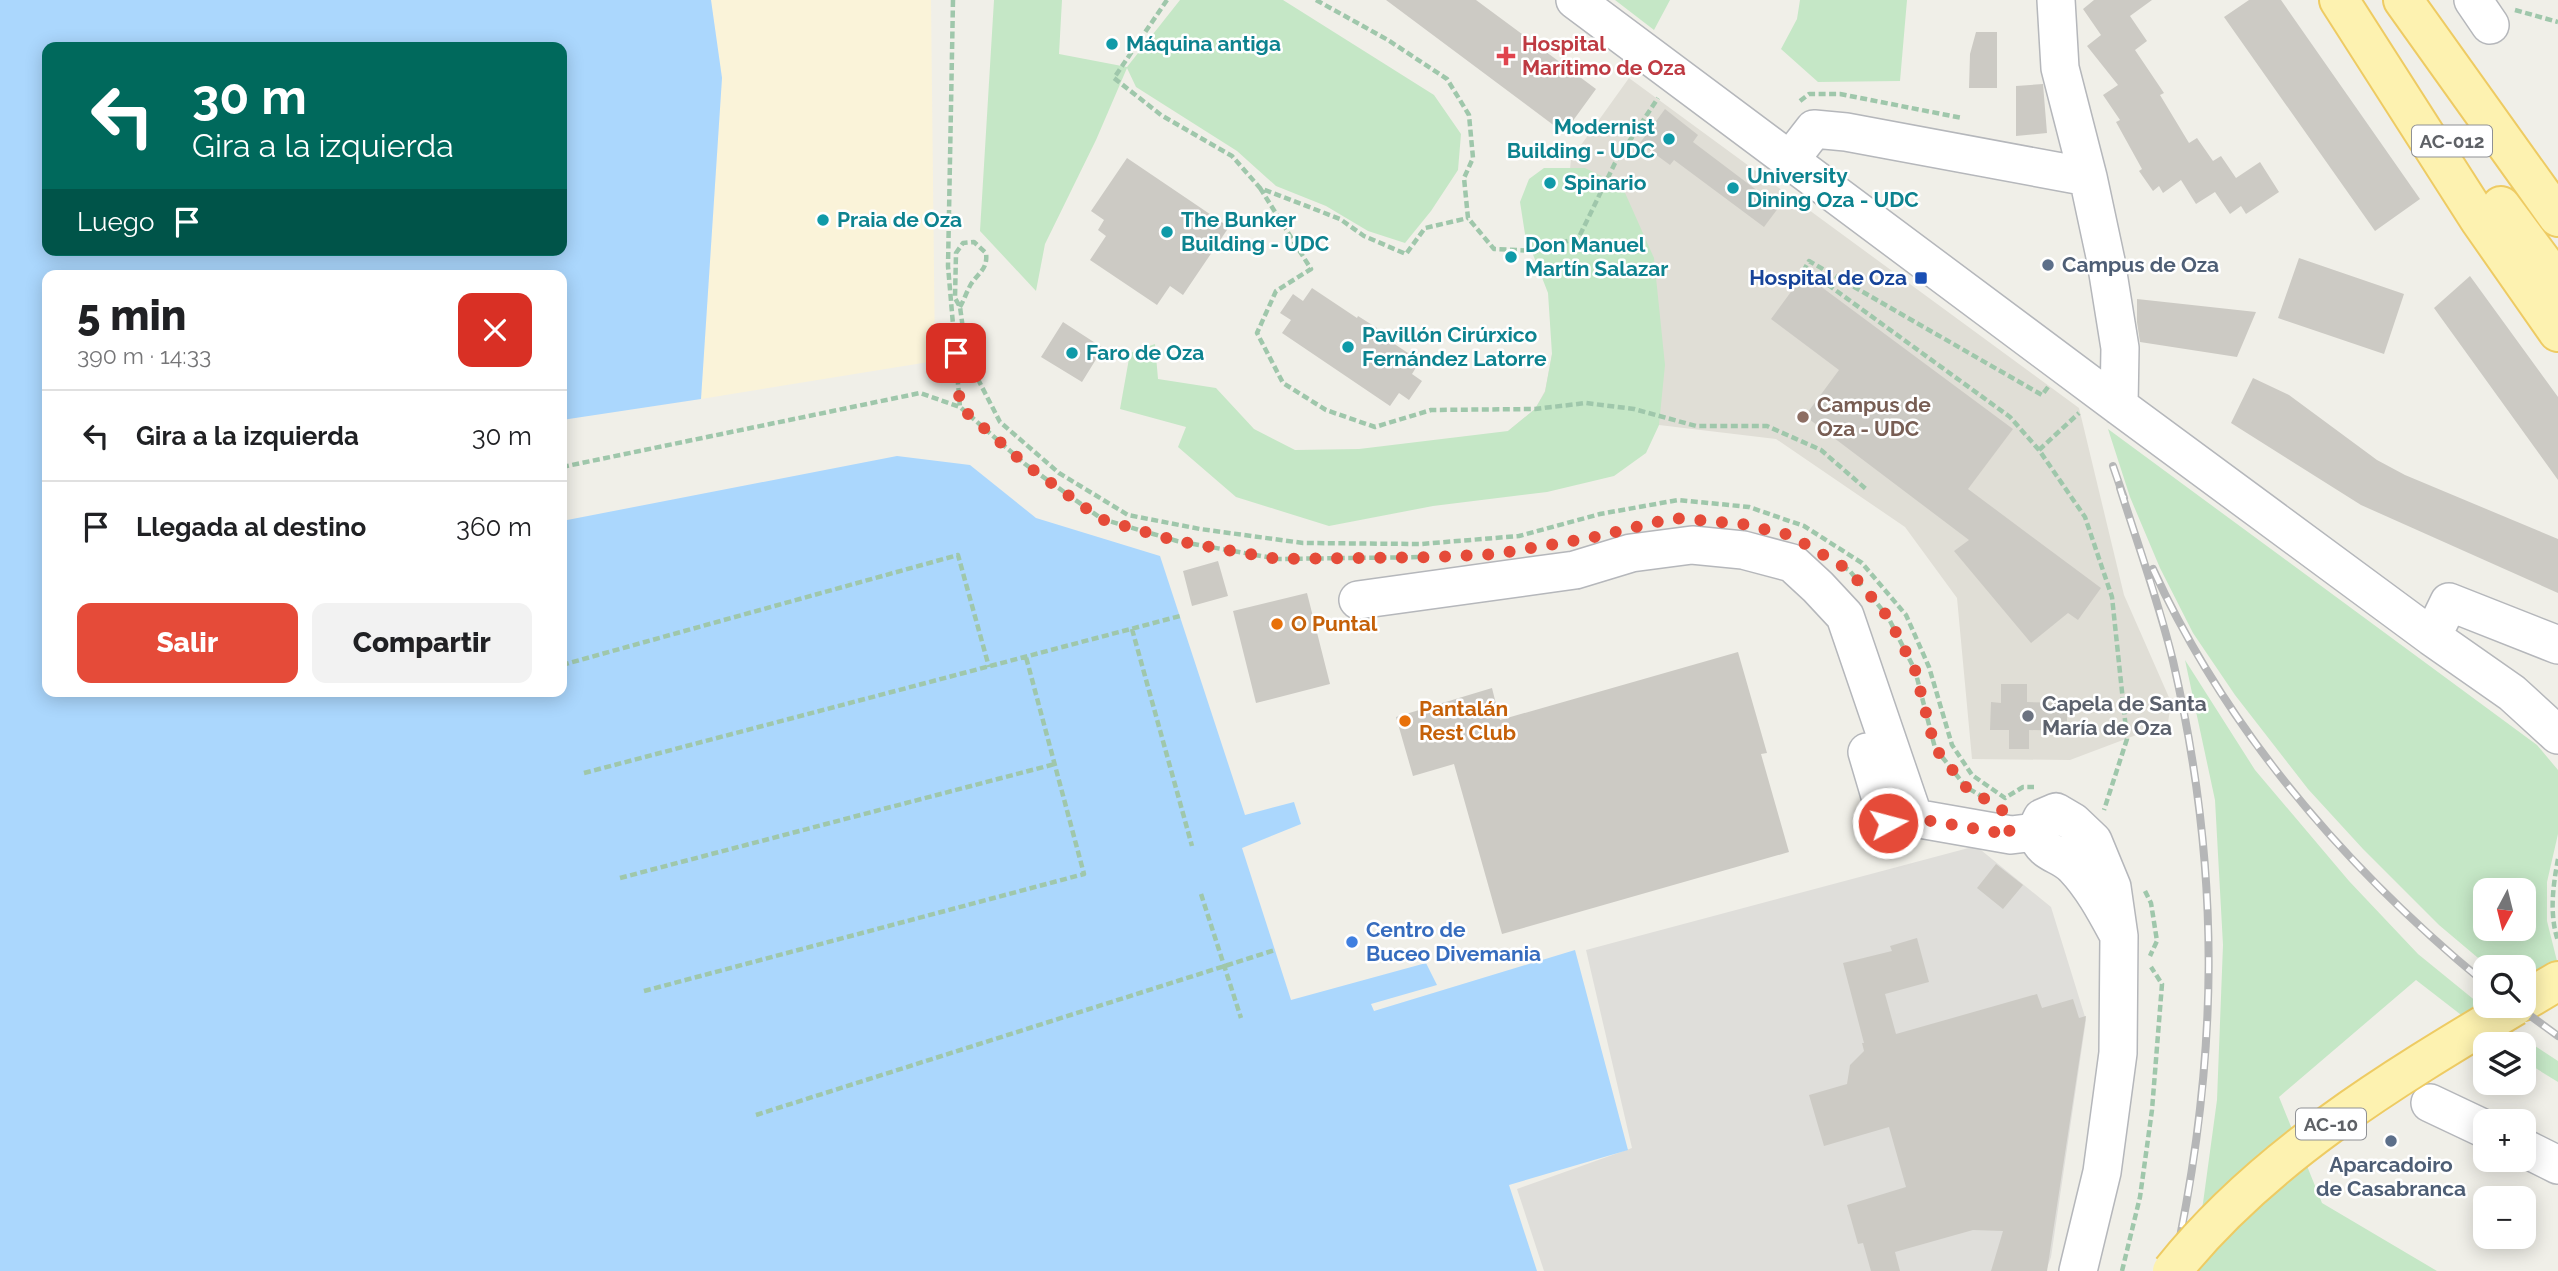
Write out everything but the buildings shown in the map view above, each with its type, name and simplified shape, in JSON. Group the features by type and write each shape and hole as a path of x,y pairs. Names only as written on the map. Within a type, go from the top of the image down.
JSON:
{"main road":[{"path":"2339,0 2479,219 2558,332"},
{"name":"AC-012","path":"2347,0 2558,283"},
{"name":"AC-012","path":"2403,0 2558,216"},
{"path":"2415,0 2448,26 2558,171"},
{"path":"2536,994 2558,981"},
{"name":"AC-10","path":"2172,1271 2190,1248 2260,1178 2341,1116 2495,1018"}],"street":[{"path":"1574,0 1790,160 2103,405 2512,693 2558,735"},
{"path":"2056,0 2060,68 2106,261 2120,348 2103,405"},
{"path":"1790,160 1814,129 1846,132 2088,177"},
{"path":"1358,600 1575,570 1631,553 1692,545 1743,550 1828,575 1845,616 1914,818 2023,834 2072,865 2096,894 2119,936"},
{"path":"2432,637 2449,602 2558,645"},
{"path":"2512,693 2558,710"},
{"path":"2023,834 2042,818 2056,812 2073,822 2102,824 2119,936 2118,1053 2102,1171 2078,1271"},
{"path":"2430,1103 2473,1123"},
{"path":"2536,1154 2558,1165"}],"path":[{"path":"953,0 948,266 953,299 960,407"},
{"path":"1167,0 1114,78 1161,115 1232,156 1260,188 1311,269 1276,291 1257,333 1283,383 1326,410 1375,427 1431,410 1535,408 1586,403 1634,409 1696,426 1768,426 1821,450 1866,489"},
{"path":"1316,0 1388,40 1447,79 1469,114 1473,158 1464,178 1468,218 1494,249 1538,251 1579,237 1615,163 1662,91"},
{"path":"1260,188 1340,219 1364,236 1406,254 1424,228 1468,218"},
{"path":"960,307 971,284 985,269 987,262 986,253 974,242 963,243 956,253 953,299 960,307 967,358 1000,422 1059,473 1128,515 1200,529 1303,543 1421,544 1519,536 1600,514 1678,500 1749,507 1804,526 1862,563 1906,615 1929,667 1952,745 1972,775 2006,798 2023,787 2036,787"},
{"path":"2054,379 2042,395 1809,261 1805,268 2010,417 2039,450 2085,517 2112,597 2127,739 2102,824"},
{"path":"567,466 920,393 960,407 1025,464 1101,519 1177,541 1278,559 1436,557"},
{"path":"2039,450 2103,405"},
{"path":"567,664 958,555 989,667"},
{"path":"1828,575 1849,570 1888,617 1915,670 1935,748 1966,787 2002,810 2023,834"},
{"path":"584,773 1180,616"},
{"path":"1132,629 1192,846"},
{"path":"644,991 1084,874 1026,657"},
{"path":"620,878 1055,764"},
{"path":"2097,801 2102,824"},
{"path":"2558,859 2552,892 2554,930 2558,941"},
{"path":"2122,1271 2140,1196 2150,1122 2162,984 2151,970 2149,958 2157,942 2151,903 2141,881"},
{"path":"1201,894 1241,1017"},
{"path":"756,1115 1275,950"}],"shaded area":[{"name":"Campus de Oza - UDC","path":"1629,78 2079,408 2124,595 2171,702 2168,723 2070,760 1972,759 1957,598 1905,527 1776,439 1659,425 1508,431 1535,409 1545,391 1552,354 1571,159"},
{"path":"1976,846 2051,907 2086,1020 2051,1257 2046,1271 1544,1271 1517,1189 1632,1148 1586,950"}],"green space":[{"path":"994,0 1062,0 1059,54 1127,67 1180,0 1283,0 1434,95 1461,134 1458,170 1431,211 1405,243 1368,231 1326,206 1276,186 1237,151 1136,87 1127,68 1096,140 1045,244 1036,291 980,231"},
{"path":"1615,0 1670,0 1654,30"},
{"path":"1800,0 1907,0 1900,81 1818,82 1781,49 1797,19"},
{"path":"1544,168 1585,168 1622,186 1654,258 1665,365 1659,425 1646,453 1614,476 1547,492 1433,506 1329,526 1236,497 1178,447 1186,427 1120,409 1130,353 1155,344 1158,379 1216,388 1254,429 1295,450 1359,449 1508,431 1535,409 1545,392 1552,354 1548,293 1525,234 1520,202 1529,179"},
{"path":"2108,429 2537,745 2558,770 2558,834 2547,882 2547,921 2557,961 2536,974 2536,955 2475,955 2439,925 2308,789 2235,695 2193,633 2160,568 2130,497"},
{"path":"2185,660 2255,770 2349,881 2418,954 2473,999 2473,1018 2497,1018 2514,1032 2483,1032 2416,980 2279,1097 2322,1203 2437,1271 2187,1271 2203,1203 2217,1100 2223,945 2215,800"},
{"path":"2536,1047 2558,1061 2558,1082 2536,1068"}],"sand":[{"name":"Praia de Oza","path":"711,0 931,0 935,361 701,399 722,78"}],"water":[{"path":"0,0 711,0 722,78 701,399 567,419 567,270 42,270 42,697 567,697 567,520 897,456 970,465 1036,518 1160,556 1245,815 1294,802 1301,824 1242,848 1291,1000 1426,963 1437,985 1371,1004 1374,1011 1575,950 1628,1150 1509,1185 1537,1271 0,1271"}],"railway":[{"path":"2113,466 2124,498"},
{"path":"2120,488 2173,661 2189,739 2207,891 2209,966 2206,1041 2188,1193 2173,1271"},
{"path":"2153,569 2183,629 2217,687 2295,795 2385,893 2473,973"},
{"path":"2533,1018 2558,1036"}],"place":[{"name":"Máquina antiga","path":"1112,44"},
{"name":"Hospital Marítimo de Oza","path":"1506,56"},
{"name":"Modernist Building - UDC","path":"1669,139"},
{"name":"Spinario","path":"1550,183"},
{"name":"University Dining Oza - UDC","path":"1733,188"},
{"name":"Praia de Oza","path":"823,220"},
{"name":"The Bunker Building - UDC","path":"1167,232"},
{"name":"Don Manuel Martín Salazar","path":"1511,257"},
{"name":"Campus de Oza","path":"2048,265"},
{"name":"Hospital de Oza","path":"1921,278"},
{"name":"Pavillón Cirúrxico Fernández Latorre","path":"1348,347"},
{"name":"Faro de Oza","path":"1072,353"},
{"name":"Campus de Oza - UDC","path":"1803,417"},
{"name":"O Puntal","path":"1277,624"},
{"name":"Capela de Santa María de Oza","path":"2028,716"},
{"name":"Pantalán Rest Club","path":"1405,721"},
{"name":"Centro de Buceo Divemania","path":"1352,942"},
{"name":"Aparcadoiro de Casabranca","path":"2391,1141"}],"route":[{"path":"956,353 960,407 1025,464 1101,519 1177,541 1278,559 1496,554 1590,538 1674,518 1742,524 1790,535 1849,570 1888,617 1915,670 1935,748 1966,787 2002,810 2011,835 1914,818 1888,823"}]}
